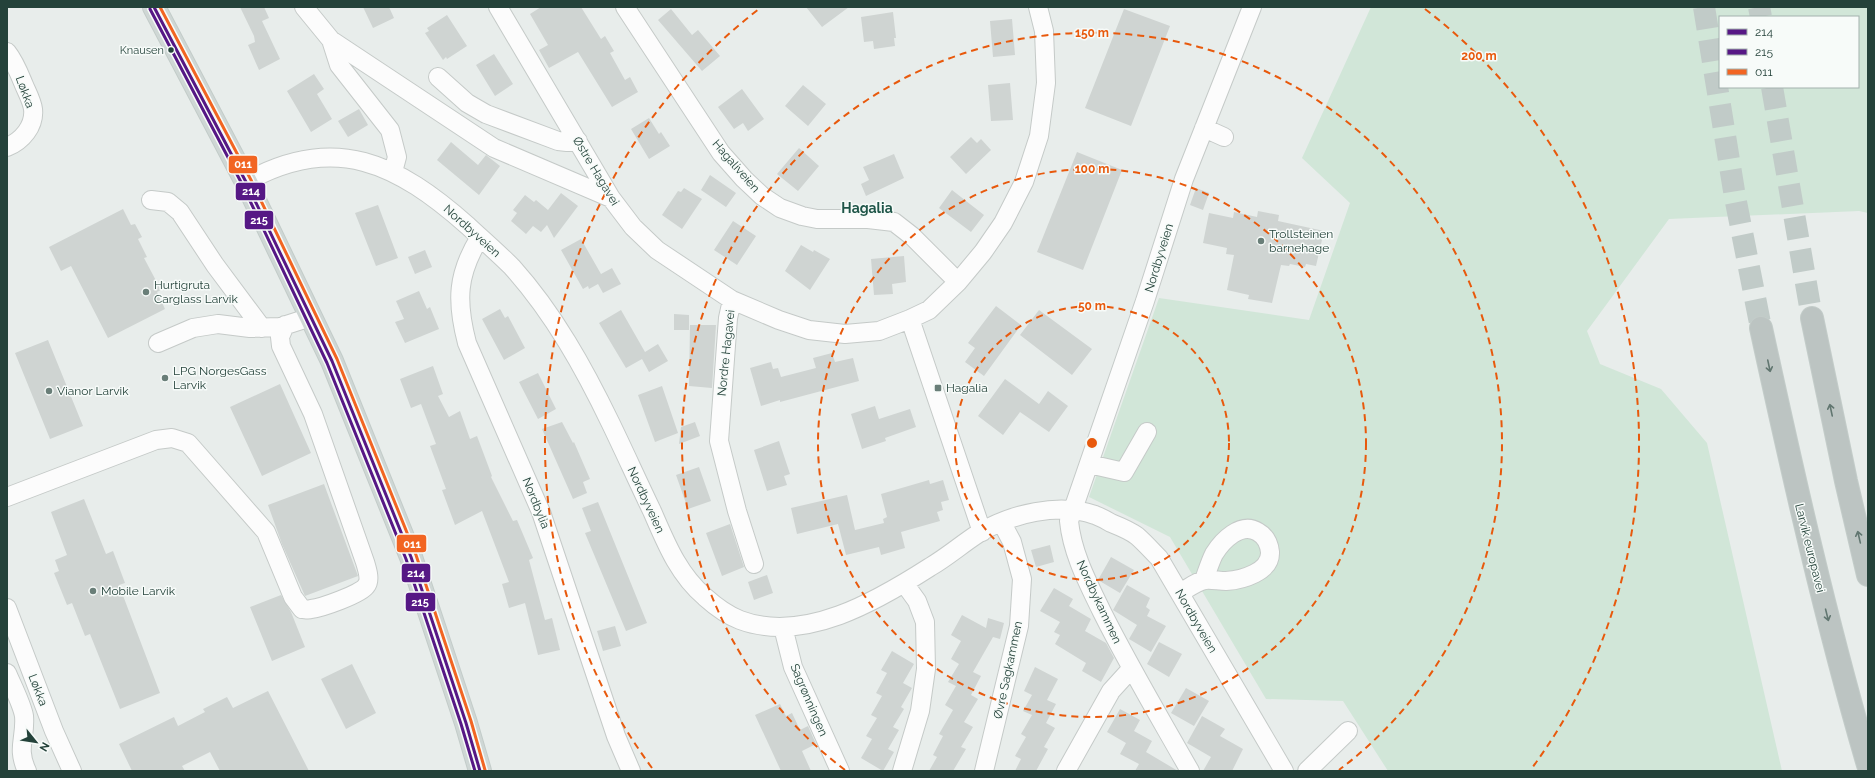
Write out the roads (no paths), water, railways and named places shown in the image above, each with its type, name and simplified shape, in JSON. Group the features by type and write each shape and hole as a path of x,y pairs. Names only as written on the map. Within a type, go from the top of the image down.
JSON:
{"highway":[{"path":"1812,318 1846,481 1868,575"},
{"name":"Larvik europavei","path":"1761,328 1805,528 1827,617 1868,765"}],"main road":[{"path":"154,7 246,182 332,361 410,557 466,723 480,771"}],"street":[{"path":"304,7 331,40 494,148 611,198"},
{"name":"Østre Hagavei","path":"498,7 611,198 633,227 657,250 732,300"},
{"name":"Hagaliveien","path":"625,7 721,153 744,180 762,196 780,208 809,218 868,219 894,222 912,236 958,282"},
{"name":"Nordre Hagavei","path":"754,564 737,511 719,441 728,318 732,300 779,320 809,330 845,334 879,331 929,310 958,282 983,252 1003,223 1024,182 1039,136 1046,83 1044,31 1038,7"},
{"name":"Nordbyveien","path":"1073,511 1145,301 1184,179 1252,7"},
{"path":"331,40 339,64 390,130 397,157 393,172"},
{"name":"Løkka","path":"7,52 14,62 33,107 33,119 28,131 13,145 7,147"},
{"path":"438,77 467,103 486,114 558,141 578,141"},
{"path":"1204,128 1224,137"},
{"name":"Nordbyveien","path":"246,182 267,170 293,161 322,158 348,159 370,163 393,172 423,189 480,237 511,266 559,328 579,361 611,423 673,558 689,583 722,610 740,620 763,626 783,627 814,624 836,617 904,583 931,567 982,532 1002,523 1025,514 1056,509 1094,514 1125,528 1137,536 1158,558 1180,593 1282,770"},
{"path":"151,200 168,202 180,212 214,265 262,328"},
{"name":"Nordbylia","path":"480,237 471,251 463,271 460,299 460,318 467,343 541,512 616,736 631,771"},
{"path":"158,343 192,328 218,324 262,328 285,325 310,317"},
{"path":"910,319 982,532"},
{"path":"7,497 156,440 172,438 188,444 266,532 293,597 302,609 311,610 346,598 361,591 367,586 369,577 365,562 313,414 281,346 280,337 285,325"},
{"path":"1089,464 1124,472 1147,432"},
{"name":"Nordbykammen","path":"1073,511 1069,521 1070,534 1086,580 1131,669 1190,771"},
{"name":"Øvre Sagkammen","path":"984,771 1019,626 1022,579 1012,542 1002,523"},
{"path":"1180,593 1204,580"},
{"path":"902,771 920,711 926,669 925,622 917,601 904,583"},
{"name":"Løkka","path":"7,608 54,731 72,771"},
{"name":"Sagrønningen","path":"783,627 794,667 840,771"},
{"path":"1066,771 1111,691 1131,669"},
{"path":"7,672 24,715 24,729 20,747 23,764 27,771"},
{"path":"1307,771 1348,731"}],"tunnel":[{"path":"1704,7 1735,197 1761,328"},
{"path":"1759,7 1761,16"},
{"path":"1772,88 1812,318"}],"place":[{"name":"Knausen","path":"171,50"},
{"name":"Trollsteinen barnehage","path":"1261,241"},
{"name":"Hurtigruta Carglass Larvik","path":"146,292"},
{"name":"LPG NorgesGass Larvik","path":"165,378"},
{"name":"Hagalia","path":"938,388"},
{"name":"Vianor Larvik","path":"49,391"},
{"name":"Mobile Larvik","path":"93,591"}],"district":[{"name":"Hagalia","path":"867,208"}]}
